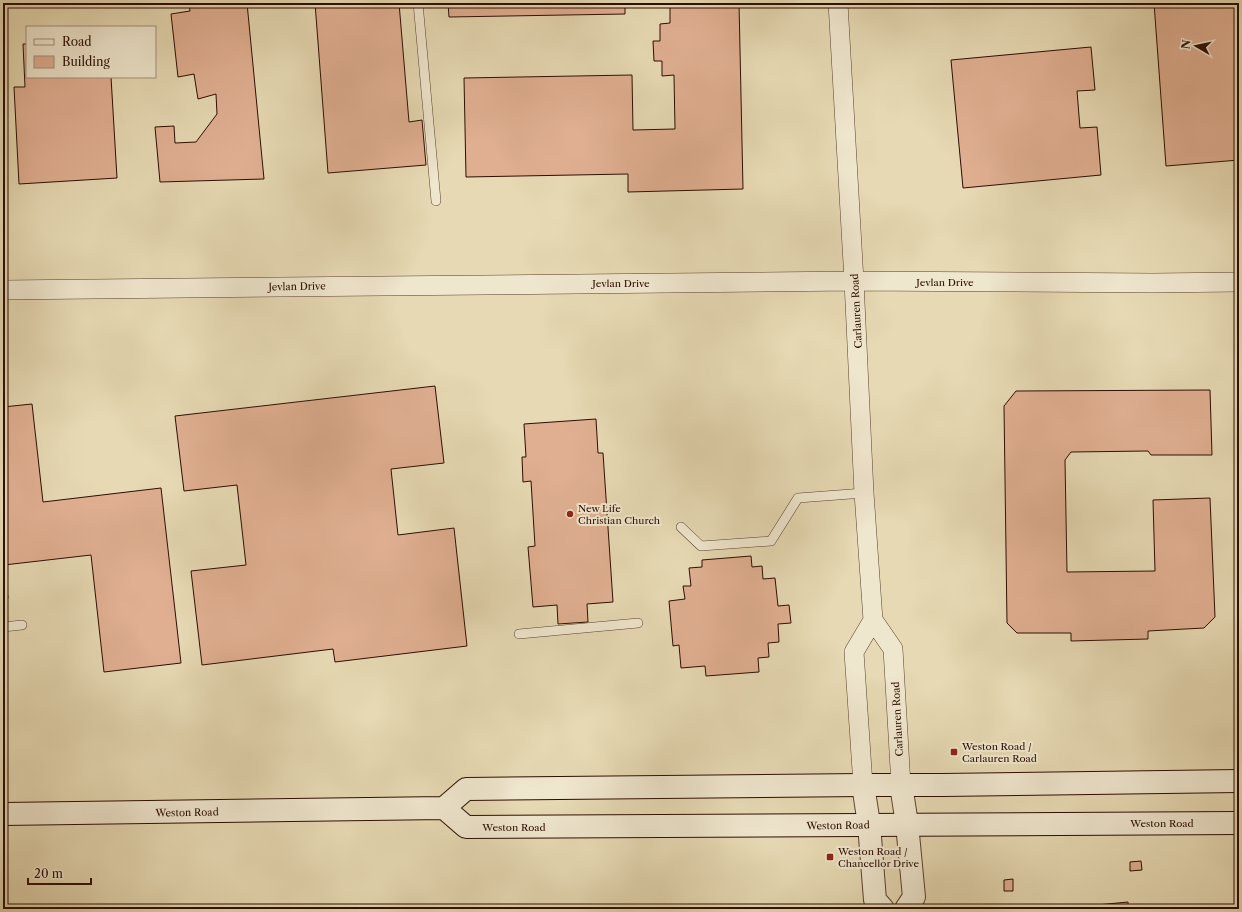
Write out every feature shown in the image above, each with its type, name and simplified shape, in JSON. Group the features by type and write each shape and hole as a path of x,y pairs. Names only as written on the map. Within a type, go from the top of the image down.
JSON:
{"main road":[{"path":"444,808 466,789 1239,781"},
{"path":"863,785 875,900 883,909"},
{"name":"Carlauren Road","path":"901,785 907,824 914,897 906,909"},
{"name":"Weston Road","path":"3,814 444,808 466,827 1239,823"}],"street":[{"name":"Carlauren Road","path":"838,3 872,620 893,649 901,785"},
{"name":"Jevlan Drive","path":"3,290 854,281 1131,283 1239,282"},
{"path":"863,785 854,652 872,620"}],"lane":[{"path":"418,3 436,201"},
{"path":"681,527 701,546 771,541 798,498 864,493"},
{"path":"519,634 638,623"},
{"path":"3,627 22,625"}],"building":[{"path":"189,3 247,3 264,179 160,182 155,127 174,126 175,143 196,142 217,114 216,94 198,99 194,74 178,77 171,14 190,11"},
{"path":"315,3 399,3 409,122 422,120 426,165 328,173"},
{"path":"448,3 625,3 625,14 449,17"},
{"path":"670,3 739,3 743,189 628,192 628,174 466,177 464,78 632,75 633,130 675,129 674,75 662,76 662,61 654,61 653,41 660,41 660,24 670,23"},
{"path":"1154,3 1239,3 1239,160 1166,166"},
{"path":"23,44 26,44 26,78 111,78 117,178 19,184 14,87 25,87"},
{"path":"1091,47 1095,90 1077,91 1080,128 1097,127 1101,175 963,188 951,60"},
{"path":"435,386 444,463 391,469 398,535 454,528 467,646 335,662 333,649 202,665 191,571 246,565 237,485 184,491 175,416"},
{"path":"1210,390 1212,455 1151,455 1148,451 1071,452 1065,460 1067,572 1155,571 1153,500 1210,498 1215,617 1204,628 1148,631 1148,639 1071,641 1071,633 1017,633 1007,623 1004,406 1016,391"},
{"path":"32,404 43,502 161,488 181,663 104,672 91,555 4,565 8,598 3,599 3,407"},
{"name":"New Life Christian Church","path":"596,419 598,453 603,453 613,602 587,604 588,622 558,624 557,605 533,607 528,547 535,546 531,481 523,482 522,457 526,457 524,424"},
{"path":"751,556 752,567 762,566 763,579 775,578 778,606 789,605 791,623 778,624 779,642 768,643 769,657 758,658 759,672 706,676 705,666 681,668 679,645 673,646 669,601 685,599 683,586 691,586 689,568 702,567 702,560"},
{"path":"1141,861 1142,870 1130,871 1130,862"},
{"path":"1013,879 1013,891 1004,891 1004,880"},
{"path":"1128,902 1128,909 1097,909 1097,905"}],"place":[{"name":"New Life Christian Church","path":"570,514"},
{"name":"Weston Road / Carlauren Road","path":"954,752"},
{"name":"Weston Road / Chancellor Drive","path":"830,857"}]}
